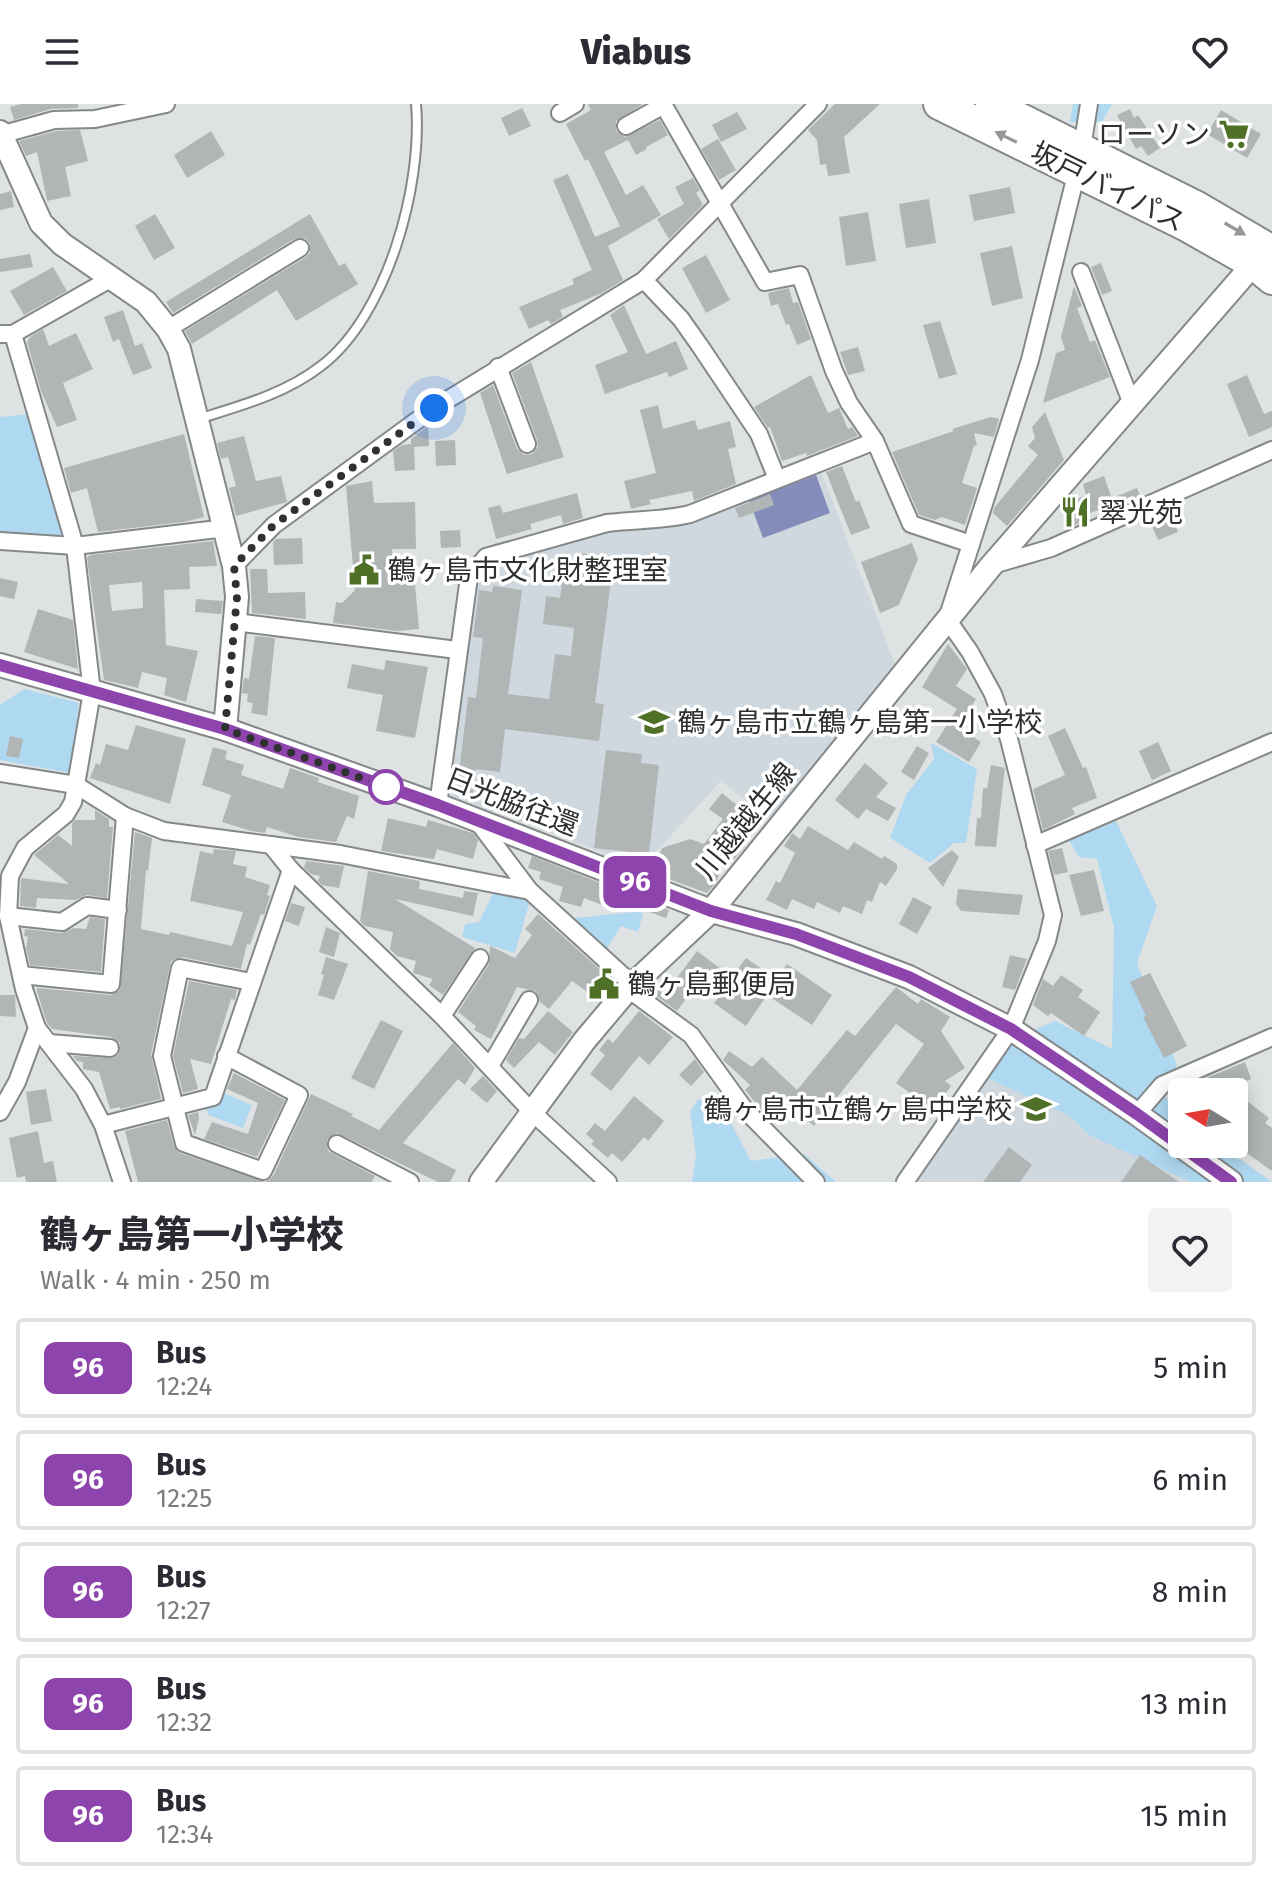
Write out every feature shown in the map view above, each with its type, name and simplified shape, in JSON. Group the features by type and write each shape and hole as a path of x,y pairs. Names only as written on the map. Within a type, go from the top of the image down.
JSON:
{"highway":[{"name":"坂戸バイパス","path":"939,104 1080,159"},
{"name":"坂戸バイパス","path":"991,104 1185,225 1267,257"}],"street":[{"path":"166,104 95,119 54,120 0,134 41,223 62,244 146,302 168,329 179,349 234,566 237,597 225,729"},
{"path":"560,113 575,104"},
{"path":"626,126 664,104 765,282 800,275 834,371 849,403 875,441 911,524 971,544"},
{"path":"234,566 274,525 434,408 644,280 818,104"},
{"path":"905,1182 1011,1029 1047,941 1053,915 1009,739 993,694 947,619 1030,360 1080,159 1089,104"},
{"path":"168,329 300,248"},
{"name":"川越越生線","path":"481,1182 585,1040 630,987 711,911 991,566 1132,404 1267,257"},
{"path":"1081,272 1132,404"},
{"path":"110,279 6,334 75,546 92,692 73,802 66,814 25,848 10,876 8,916 37,1028 84,1089 103,1125 122,1182"},
{"path":"644,280 681,319 759,434 777,479"},
{"path":"498,367 527,444"},
{"path":"438,805 469,577 486,557 607,523 679,517 875,441"},
{"path":"991,566 1051,548 1272,450"},
{"path":"0,541 75,546 226,528"},
{"path":"235,622 457,650"},
{"name":"日光脇往還","path":"0,665 225,729 438,805 711,911 796,934 909,977 1011,1029 1231,1182"},
{"path":"1035,845 1272,742"},
{"path":"0,773 76,785 125,816 164,831 340,854 530,891"},
{"path":"21,975 111,984 125,816"},
{"path":"477,820 530,891 630,987 691,1035 746,1111 816,1182"},
{"path":"271,845 291,870 442,1016 532,1112 608,1182"},
{"path":"103,1125 213,1097 291,870"},
{"path":"8,916 62,922 87,906 118,910"},
{"path":"442,1016 480,958"},
{"path":"226,1056 299,1095 263,1171 184,1143 162,1056 180,968 251,982"},
{"path":"490,1066 529,1000"},
{"path":"0,1112 17,1082 37,1028"},
{"path":"1137,1114 1162,1085 1272,1037"},
{"path":"50,1043 110,1048"},
{"path":"337,1144 410,1182"}],"lane":[{"path":"198,419 266,398 321,366 355,331 382,284 410,199 418,129 416,104"}],"shaded area":[{"path":"1073,104 1112,104 1102,122 1070,122"},
{"path":"30,414 65,532 60,540 0,536 0,417"},
{"name":"鶴ヶ島市立鶴ヶ島第一小学校","path":"820,469 895,664 773,822 721,781 642,867 451,796 474,583 491,563 628,524 667,527"},
{"path":"816,475 830,513 763,538 749,500"},
{"path":"24,689 79,703 70,773 0,760 0,705"},
{"path":"931,743 977,769 966,843 954,843 930,863 890,838 906,795 934,759"},
{"path":"1116,821 1157,906 1137,963 1177,1065 1172,1078 1168,1078 1164,1096 1168,1100 1168,1158 1235,1158 1272,1182 1191,1182 1089,1135 1070,1116 981,1075 1005,1031 1029,1032 1055,1021 1112,1049 1114,928 1097,859 1079,857 1069,840"},
{"path":"496,888 531,897 515,953 462,937 465,924 479,922"},
{"path":"643,913 638,932 621,926 605,952 573,921 575,918"},
{"name":"鶴ヶ島市立鶴ヶ島中学校","path":"1012,1036 1168,1152 1168,1158 1177,1158 1209,1182 909,1182"},
{"path":"223,1093 252,1105 243,1128 208,1115 206,1106"},
{"path":"698,1099 726,1114 751,1161 804,1154 836,1182 692,1182 696,1155 690,1112"}],"building":[{"path":"21,104 78,104 78,108 51,109 14,120 10,107"},
{"path":"588,104 643,104 616,121 616,131 625,137 660,120 668,135 647,149 636,155 628,140 604,152 626,195 643,185 661,215 608,246 623,280 602,293 560,310 563,317 551,324 548,320 529,329 519,307 574,284 572,279 592,270 553,180 568,174 595,237 620,226 588,159 585,161 566,124 591,110"},
{"path":"835,104 880,104 844,137 850,173 828,176 826,164 820,165 817,140 808,130"},
{"path":"522,108 531,126 509,136 501,118"},
{"path":"1130,109 1134,118 1138,115 1160,148 1148,156 1141,146 1136,149 1117,115"},
{"name":"ローソン","path":"1221,110 1261,134 1247,158 1207,134"},
{"path":"737,112 747,129 721,142 712,125"},
{"path":"80,130 88,161 65,167 71,196 47,201 37,152 26,156 19,141 56,131"},
{"path":"211,131 225,155 187,178 174,155"},
{"path":"718,139 736,170 719,180 701,149"},
{"path":"693,178 703,205 669,239 657,219 684,204 675,187"},
{"path":"1010,187 1015,213 974,221 969,195"},
{"path":"11,191 14,207 0,210 0,194"},
{"path":"929,199 936,243 906,248 899,204"},
{"path":"868,212 876,261 846,266 839,217"},
{"path":"155,214 175,248 154,260 135,226"},
{"path":"310,214 339,266 345,263 358,284 296,321 277,290 192,344 185,331 306,257 310,253 310,243 305,238 294,239 173,313 166,302"},
{"path":"1012,246 1023,298 992,306 980,253"},
{"path":"30,254 33,267 0,272 0,259"},
{"path":"706,255 730,300 706,313 682,268"},
{"path":"1101,263 1112,291 1102,295 1091,267"},
{"path":"53,267 67,291 24,315 10,291"},
{"path":"1074,286 1082,306 1077,308 1090,342 1095,340 1110,377 1043,403 1056,353 1065,350 1061,337"},
{"path":"789,288 793,303 798,302 811,339 797,345 778,304 771,306 768,293"},
{"path":"624,305 646,354 676,341 688,369 669,377 667,372 605,394 595,365 628,352 610,315"},
{"path":"123,310 135,346 142,343 152,368 133,375 119,339 113,342 104,317"},
{"path":"940,321 957,374 939,379 923,325"},
{"path":"43,329 49,346 76,333 93,369 63,383 77,420 57,427 41,391 27,342"},
{"path":"858,347 865,371 848,375 840,352"},
{"path":"531,362 564,457 507,474 480,393 493,385 517,449 524,455 532,454 538,447 537,440 512,373"},
{"path":"811,375 828,413 839,408 848,429 852,427 858,436 807,456 806,453 782,461 770,427 754,407"},
{"path":"1247,375 1264,414 1272,411 1272,427 1249,437 1227,384"},
{"path":"658,405 663,429 695,420 698,430 730,421 736,447 728,449 736,484 694,501 692,491 649,500 651,504 631,509 624,481 656,473 640,410"},
{"path":"1045,412 1064,460 1007,526 993,513 994,508 1038,455 1028,446 1035,438 1032,427"},
{"path":"991,417 999,419 994,437 974,433 977,445 974,446 962,483 977,488 965,525 942,517 935,520 919,515 892,452"},
{"path":"428,426 429,446 414,447 415,470 395,471 393,451 411,444 411,439"},
{"path":"184,434 204,517 98,532 87,488 71,493 64,468"},
{"path":"244,436 256,481 281,476 287,502 236,516 229,488 236,486 228,457 221,459 217,443"},
{"path":"455,440 456,465 436,466 435,441"},
{"path":"842,466 870,528 851,535 826,472"},
{"path":"1104,476 1114,505 1087,514 1088,519 1069,528 1061,507 1086,495 1083,484"},
{"path":"372,481 374,503 415,502 416,549 392,549 394,575 414,573 419,629 397,631 333,623 336,602 342,603 355,590 346,486"},
{"path":"1137,488 1140,496 1120,505 1117,496"},
{"path":"577,493 583,518 563,524 561,515 530,524 532,529 496,539 488,508 500,505 503,513"},
{"path":"770,494 774,505 739,518 735,508"},
{"path":"1168,508 1178,532 1158,540 1148,517"},
{"path":"460,530 461,547 441,548 440,531"},
{"path":"302,538 303,564 274,565 273,542 276,539"},
{"path":"213,541 217,566 189,567 190,589 164,590 166,645 198,651 186,702 164,695 167,678 142,672 138,688 104,680 87,558 90,555","holes":["142,582 143,608 112,611 109,585"]},
{"path":"912,543 918,559 899,605 880,613 861,562"},
{"path":"579,553 614,558 595,703 604,704 599,741 505,729 500,772 476,769 473,793 457,791 468,697 476,698 483,638 473,637 479,590 492,592 493,586 522,590 508,694 549,699 555,654 571,656 574,628 543,624 546,596 560,598 564,566 577,568"},
{"path":"250,569 267,569 268,593 305,592 306,619 252,613"},
{"path":"0,578 18,582 14,599 0,596"},
{"path":"196,599 223,601 221,614 195,612"},
{"path":"38,609 73,620 78,669 24,652"},
{"path":"255,636 275,638 267,716 251,713 253,703 247,702 248,694 242,693 244,678 249,679"},
{"path":"948,644 967,669 956,686 976,699 959,728 981,742 969,762 936,742 957,709 922,687"},
{"path":"386,660 428,667 415,738 376,731 383,695 347,688 352,664 384,670"},
{"path":"136,725 186,739 170,804 90,778 96,763 100,765 106,744 128,750"},
{"path":"1065,728 1083,768 1086,767 1097,798 1072,808 1075,814 1043,830 1033,789 1065,775 1048,736"},
{"path":"10,736 23,739 19,758 6,756"},
{"path":"1158,742 1171,771 1152,780 1139,751"},
{"path":"917,746 929,753 914,780 901,772"},
{"path":"213,747 227,751 225,759 244,765 241,775 283,789 290,768 319,778 318,782 359,796 354,819 347,816 336,842 298,837 267,827 265,833 251,831 222,822 231,795 202,785"},
{"path":"606,750 642,754 641,763 659,765 649,854 594,848"},
{"path":"865,763 888,783 876,797 896,808 888,821 866,809 858,819 835,800"},
{"path":"991,765 1005,768 996,847 975,846 977,818 981,818 983,788 987,788"},
{"path":"722,793 748,814 731,835 745,846 731,863 725,859 716,883 707,893 652,872 662,848 690,839 704,844 723,819 709,809"},
{"path":"95,810 109,819 109,827 113,827 107,898 87,895 75,900 37,898 36,908 20,906 21,878 69,884 34,855 58,835 72,846 72,823 75,820 95,820"},
{"path":"388,818 426,827 428,820 473,833 478,840 473,859 437,849 434,859 381,851"},
{"path":"808,826 848,850 854,842 897,864 886,886 880,882 872,902 867,900 862,914 843,906 840,913 817,902 814,909 792,899 787,910 766,900 776,881 780,883 795,853 784,846 792,833 800,839"},
{"path":"135,832 152,838 141,929 232,946 243,912 190,901 200,851 213,854 214,849 236,851 233,864 247,867 245,877 270,885 267,895 270,896 250,945 247,944 241,969 182,957 171,961 151,1054 161,1099 110,1109 99,1072 83,1069 83,1062 73,1056 114,1058 119,1054 120,1043 111,1037 52,1029 47,1023 37,988 111,995 120,990"},
{"path":"1062,848 1068,872 1054,875 1048,851"},
{"path":"952,850 959,857 943,887 928,868"},
{"path":"532,856 669,910 666,918 638,908 621,912 584,898 581,907 559,901 563,887 539,879 541,872 528,868"},
{"path":"306,861 344,866 339,888 322,885 318,881 320,876 304,868"},
{"path":"1094,870 1104,911 1081,916 1069,875"},
{"path":"368,871 420,881 419,889 463,898 464,891 478,893 473,916 395,899 475,948 443,995 429,985 433,979 413,973 416,961 397,956 390,949 393,932 365,926 360,921"},
{"path":"958,889 1023,895 1019,915 961,911 956,904"},
{"path":"913,897 932,907 917,934 899,924"},
{"path":"291,903 305,907 299,926 285,921"},
{"path":"538,914 615,983 606,994 602,991 596,998 572,981 549,1009 540,1002 535,991 517,987 491,1039 474,1030 476,1026 458,1012 489,964 490,946 515,958 532,935 525,929"},
{"path":"90,917 105,919 101,972 30,965 25,929 61,933 74,928 86,929"},
{"path":"326,927 340,933 334,957 319,952"},
{"path":"697,951 732,977 746,958 776,979 787,964 832,995 812,1025 767,995 746,1026 714,1003 718,998 698,983 677,1011 648,990 657,981 668,990"},
{"path":"1010,955 1027,959 1015,990 1002,987"},
{"path":"326,957 348,964 334,1000 318,995"},
{"path":"1150,973 1187,1046 1164,1058 1143,1017 1146,1016 1130,982"},
{"path":"1061,975 1083,990 1078,997 1100,1012 1084,1036 1051,1013 1048,1016 1033,1005 1043,979 1053,986"},
{"path":"189,981 237,990 235,1000 231,999 211,1064 190,1059 198,1089 183,1093 173,1056"},
{"path":"896,987 918,1004 921,999 950,1017 941,1031 965,1068 945,1081 951,1086 934,1110 896,1083 924,1044 896,1024 814,1126 784,1101 768,1118 745,1090 750,1085 723,1060 729,1051 752,1067 762,1057 797,1090 847,1030 855,1036"},
{"path":"0,995 15,995 16,1017 0,1016"},
{"path":"548,1011 573,1032 555,1055 539,1042 514,1068 506,1060 519,1038 524,1039"},
{"path":"639,1011 673,1037 649,1065 639,1056 611,1091 590,1074 605,1055 599,1050 608,1039 613,1043"},
{"path":"381,1020 403,1031 374,1089 351,1078"},
{"path":"453,1043 475,1068 465,1085 458,1079 403,1143 456,1170 450,1182 438,1182 337,1133 327,1140 328,1151 375,1176 372,1182 265,1182 273,1176 311,1094 379,1130"},
{"path":"695,1059 704,1072 691,1086 679,1075"},
{"path":"1245,1062 1251,1079 1248,1080 1207,1078"},
{"path":"234,1073 285,1100 257,1157 204,1139 212,1122 248,1134 258,1103 227,1089"},
{"path":"483,1076 497,1091 487,1103 470,1089"},
{"path":"46,1089 52,1121 31,1125 26,1092"},
{"path":"634,1096 664,1121 648,1141 644,1137 622,1162 612,1153 608,1158 591,1144 594,1141 586,1134 595,1123 605,1131"},
{"path":"1248,1102 1269,1118 1265,1123 1272,1128 1272,1171 1248,1154"},
{"path":"198,1112 199,1118 195,1135 188,1115"},
{"path":"167,1120 174,1146 180,1153 265,1182 138,1182 125,1131"},
{"path":"38,1131 44,1163 53,1161 57,1182 26,1182 25,1176 17,1178 9,1138"},
{"path":"1009,1147 1032,1165 1020,1182 983,1182"},
{"path":"1140,1155 1179,1182 1121,1182"}],"bus line":[{"name":"96","path":"0,665 225,729 438,805 711,911 796,934 909,977 1011,1029 1231,1182"}],"place":[{"name":"ローソン","path":"1234,134"},
{"name":"翠光苑","path":"1075,512"},
{"name":"鶴ヶ島市文化財整理室","path":"364,570"},
{"name":"鶴ヶ島市立鶴ヶ島第一小学校","path":"654,722"},
{"name":"鶴ヶ島郵便局","path":"604,984"},
{"name":"鶴ヶ島市立鶴ヶ島中学校","path":"1036,1109"}],"route":[{"path":"386,787 225,729 237,597 234,566 274,525 434,408"}]}
